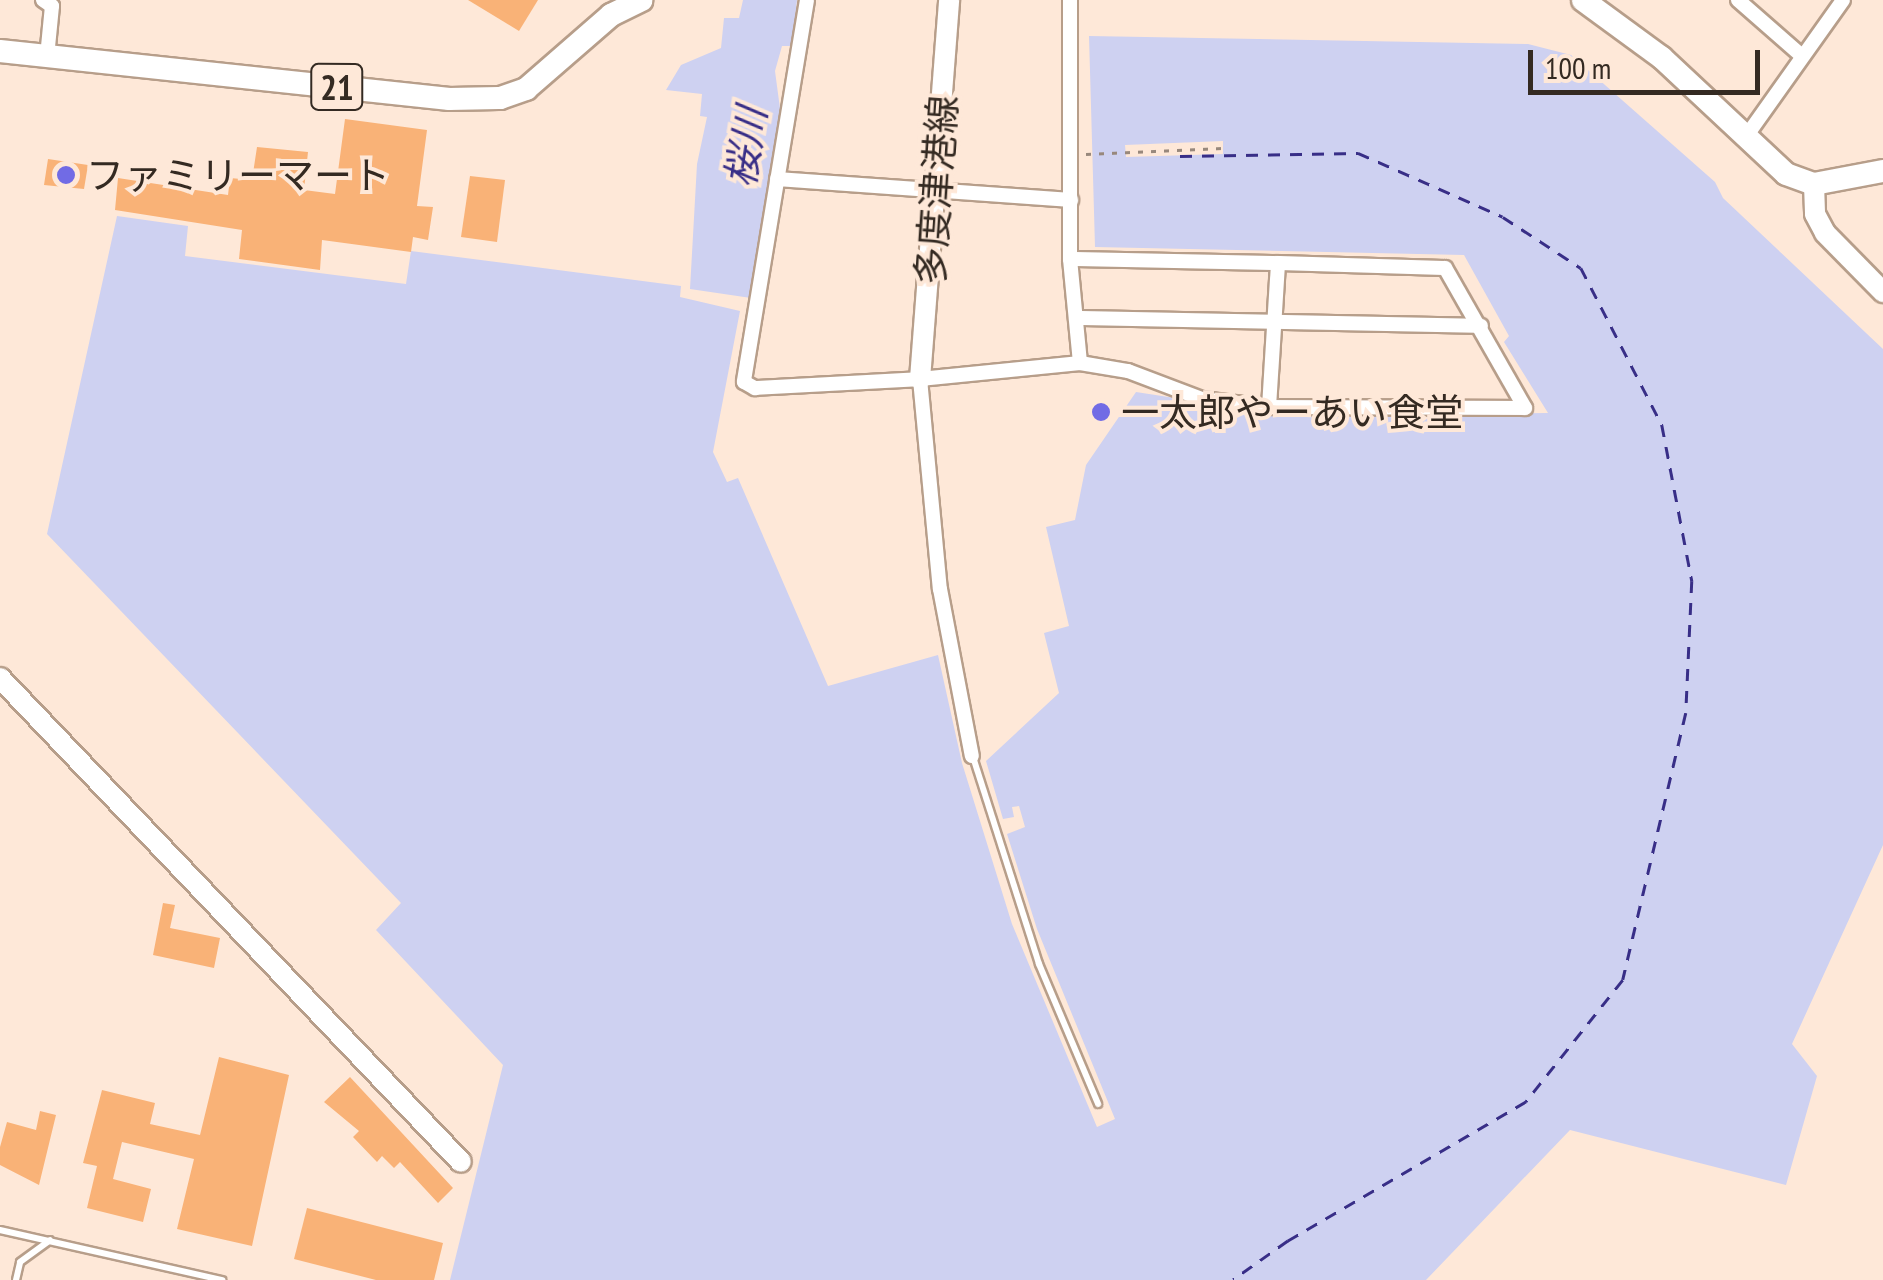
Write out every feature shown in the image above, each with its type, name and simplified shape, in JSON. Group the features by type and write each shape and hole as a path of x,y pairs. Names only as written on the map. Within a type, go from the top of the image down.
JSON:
{"main road":[{"name":"21","path":"0,52 449,98 500,98 526,89 611,15 642,0"},
{"path":"1583,0 1661,57 1786,174 1814,184 1883,171"}],"street":[{"path":"43,0 52,6 47,57"},
{"path":"807,0 744,382 756,388 920,379 1080,363 1128,370 1202,399 1269,408 1525,408 1446,268 1070,259"},
{"name":"多度津港線","path":"920,379 950,0"},
{"path":"1070,0 1070,259 1080,363"},
{"path":"1738,0 1802,56"},
{"path":"1745,138 1842,0"},
{"path":"777,179 1071,200"},
{"path":"1814,184 1814,214 1825,234 1883,292"},
{"path":"1269,408 1278,263"},
{"path":"1076,318 1481,326"},
{"path":"920,379 940,590 972,756"},
{"path":"0,678 462,1162"}],"lane":[{"path":"972,756 1039,964 1098,1104"},
{"path":"0,1230 222,1280"},
{"path":"16,1280 20,1262 51,1240"}],"path":[{"path":"1086,154 1223,148"}],"water":[{"name":"桜川","path":"743,0 797,0 792,46 782,46 775,71 781,116 751,298 690,289 697,164 707,117 700,116 702,94 666,90 681,65 721,48 724,18 739,18"},
{"path":"1089,36 1528,44 1571,55 1715,182 1723,198 1883,349 1883,845 1792,1044 1817,1076 1786,1185 1570,1130 1426,1280 450,1280 503,1065 376,930 401,903 47,534 117,216 188,226 185,256 406,284 411,251 681,286 680,297 740,311 713,452 727,482 738,478 828,686 938,655 962,763 1012,924 1097,1127 1115,1119 1037,929 1007,834 1025,827 1019,806 1012,807 1014,817 1003,819 986,761 1059,693 1044,633 1069,626 1046,527 1075,520 1086,465 1136,392 1285,415 1548,413 1504,342 1509,336 1464,255 1095,247"}],"pier":[{"path":"1223,141 1223,154 1126,157 1125,145"}],"building":[{"path":"468,0 538,0 519,31"},
{"path":"345,119 427,130 417,206 433,207 428,240 413,237 411,252 322,240 320,270 239,259 242,230 115,210 118,178 228,195 230,178 252,180 257,147 308,152 304,190 335,194"},
{"name":"ファミリーマート","path":"48,159 88,165 84,189 44,185"},
{"path":"470,176 505,180 497,242 461,237"},
{"path":"163,903 175,905 170,928 220,938 214,968 153,955"},
{"path":"219,1057 289,1075 252,1246 177,1229 194,1159 122,1142 113,1179 151,1189 143,1222 87,1208 97,1166 83,1163 102,1090 155,1103 150,1124 200,1135"},
{"path":"350,1077 453,1188 438,1203 400,1162 394,1168 382,1156 377,1162 353,1137 359,1131 324,1102"},
{"path":"40,1111 56,1115 39,1185 0,1165 0,1147 7,1122 36,1130"},
{"path":"307,1208 443,1243 434,1280 376,1280 294,1259"}],"ferry route":[{"path":"1180,156 1358,153 1503,217 1581,268 1662,425 1692,581 1686,713 1623,980 1526,1102 1288,1241 1233,1280"}],"place":[{"name":"ファミリーマート","path":"66,175"},
{"name":"一太郎やーあい食堂","path":"1101,412"}]}
